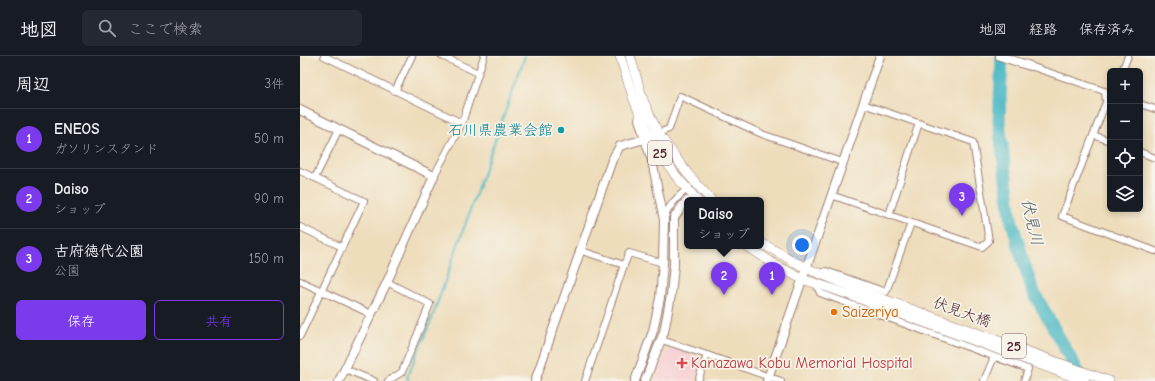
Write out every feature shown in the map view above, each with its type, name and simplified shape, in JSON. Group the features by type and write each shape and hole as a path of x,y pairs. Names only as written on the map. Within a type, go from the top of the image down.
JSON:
{"main road":[{"name":"25","path":"620,56 634,100 651,136 691,197"},
{"name":"25","path":"630,56 643,100 651,136 708,197"},
{"name":"25","path":"764,245 806,268 917,315"},
{"name":"25","path":"752,249 774,264 802,278 917,315"},
{"name":"伏見大橋","path":"917,315 1085,381"},
{"name":"伏見大橋","path":"917,315 1109,381"}],"street":[{"path":"324,56 462,123"},
{"path":"395,91 412,56"},
{"path":"442,56 478,73"},
{"path":"340,381 387,282 434,176 462,123 484,56"},
{"path":"767,379 880,56"},
{"path":"1000,56 1107,93"},
{"path":"1123,68 1128,56"},
{"path":"535,381 579,250 612,160 620,146 669,129 680,96 762,134 842,162"},
{"path":"1107,98 1062,216 1155,251"},
{"path":"831,195 982,247 989,241 973,142 863,104"},
{"path":"1143,105 1155,109"},
{"path":"300,110 434,176"},
{"path":"889,215 919,123"},
{"path":"315,178 339,129"},
{"path":"1093,135 1107,140"},
{"path":"635,381 653,332 660,298 663,263 664,220 652,161 651,136"},
{"path":"1143,153 1155,158"},
{"path":"300,171 364,201 300,336"},
{"path":"691,197 698,186"},
{"path":"664,220 667,209 672,202 684,199"},
{"path":"645,381 662,340 671,295 674,265 674,218 684,204"},
{"path":"820,274 826,270 886,292 911,223"},
{"path":"300,227 342,247"},
{"path":"579,250 624,265"},
{"path":"585,381 629,253 663,263"},
{"path":"300,281 371,314"},
{"path":"387,282 430,304 402,372 388,381"},
{"path":"816,283 820,293 1028,369 1024,381"},
{"path":"662,340 708,355 767,379 781,381"},
{"path":"698,381 708,355"},
{"path":"984,381 994,357"},
{"path":"345,369 374,381"}],"shaded area":[{"name":"Kanazawa Kobu Memorial Hospital","path":"674,348 700,357 702,361 695,381 655,381 666,351"}],"waterway":[{"path":"409,381 407,377 432,318 525,56"},
{"name":"伏見川","path":"1002,56 999,122 1011,218 1033,291 1082,378"}],"place":[{"name":"石川県農業会館","path":"561,130"},
{"name":"古府徳代公園","path":"962,216"},
{"name":"Daiso","path":"724,295"},
{"name":"ENEOS","path":"772,295"},
{"name":"Saizeriya","path":"834,312"},
{"name":"Kanazawa Kobu Memorial Hospital","path":"682,363"}]}
